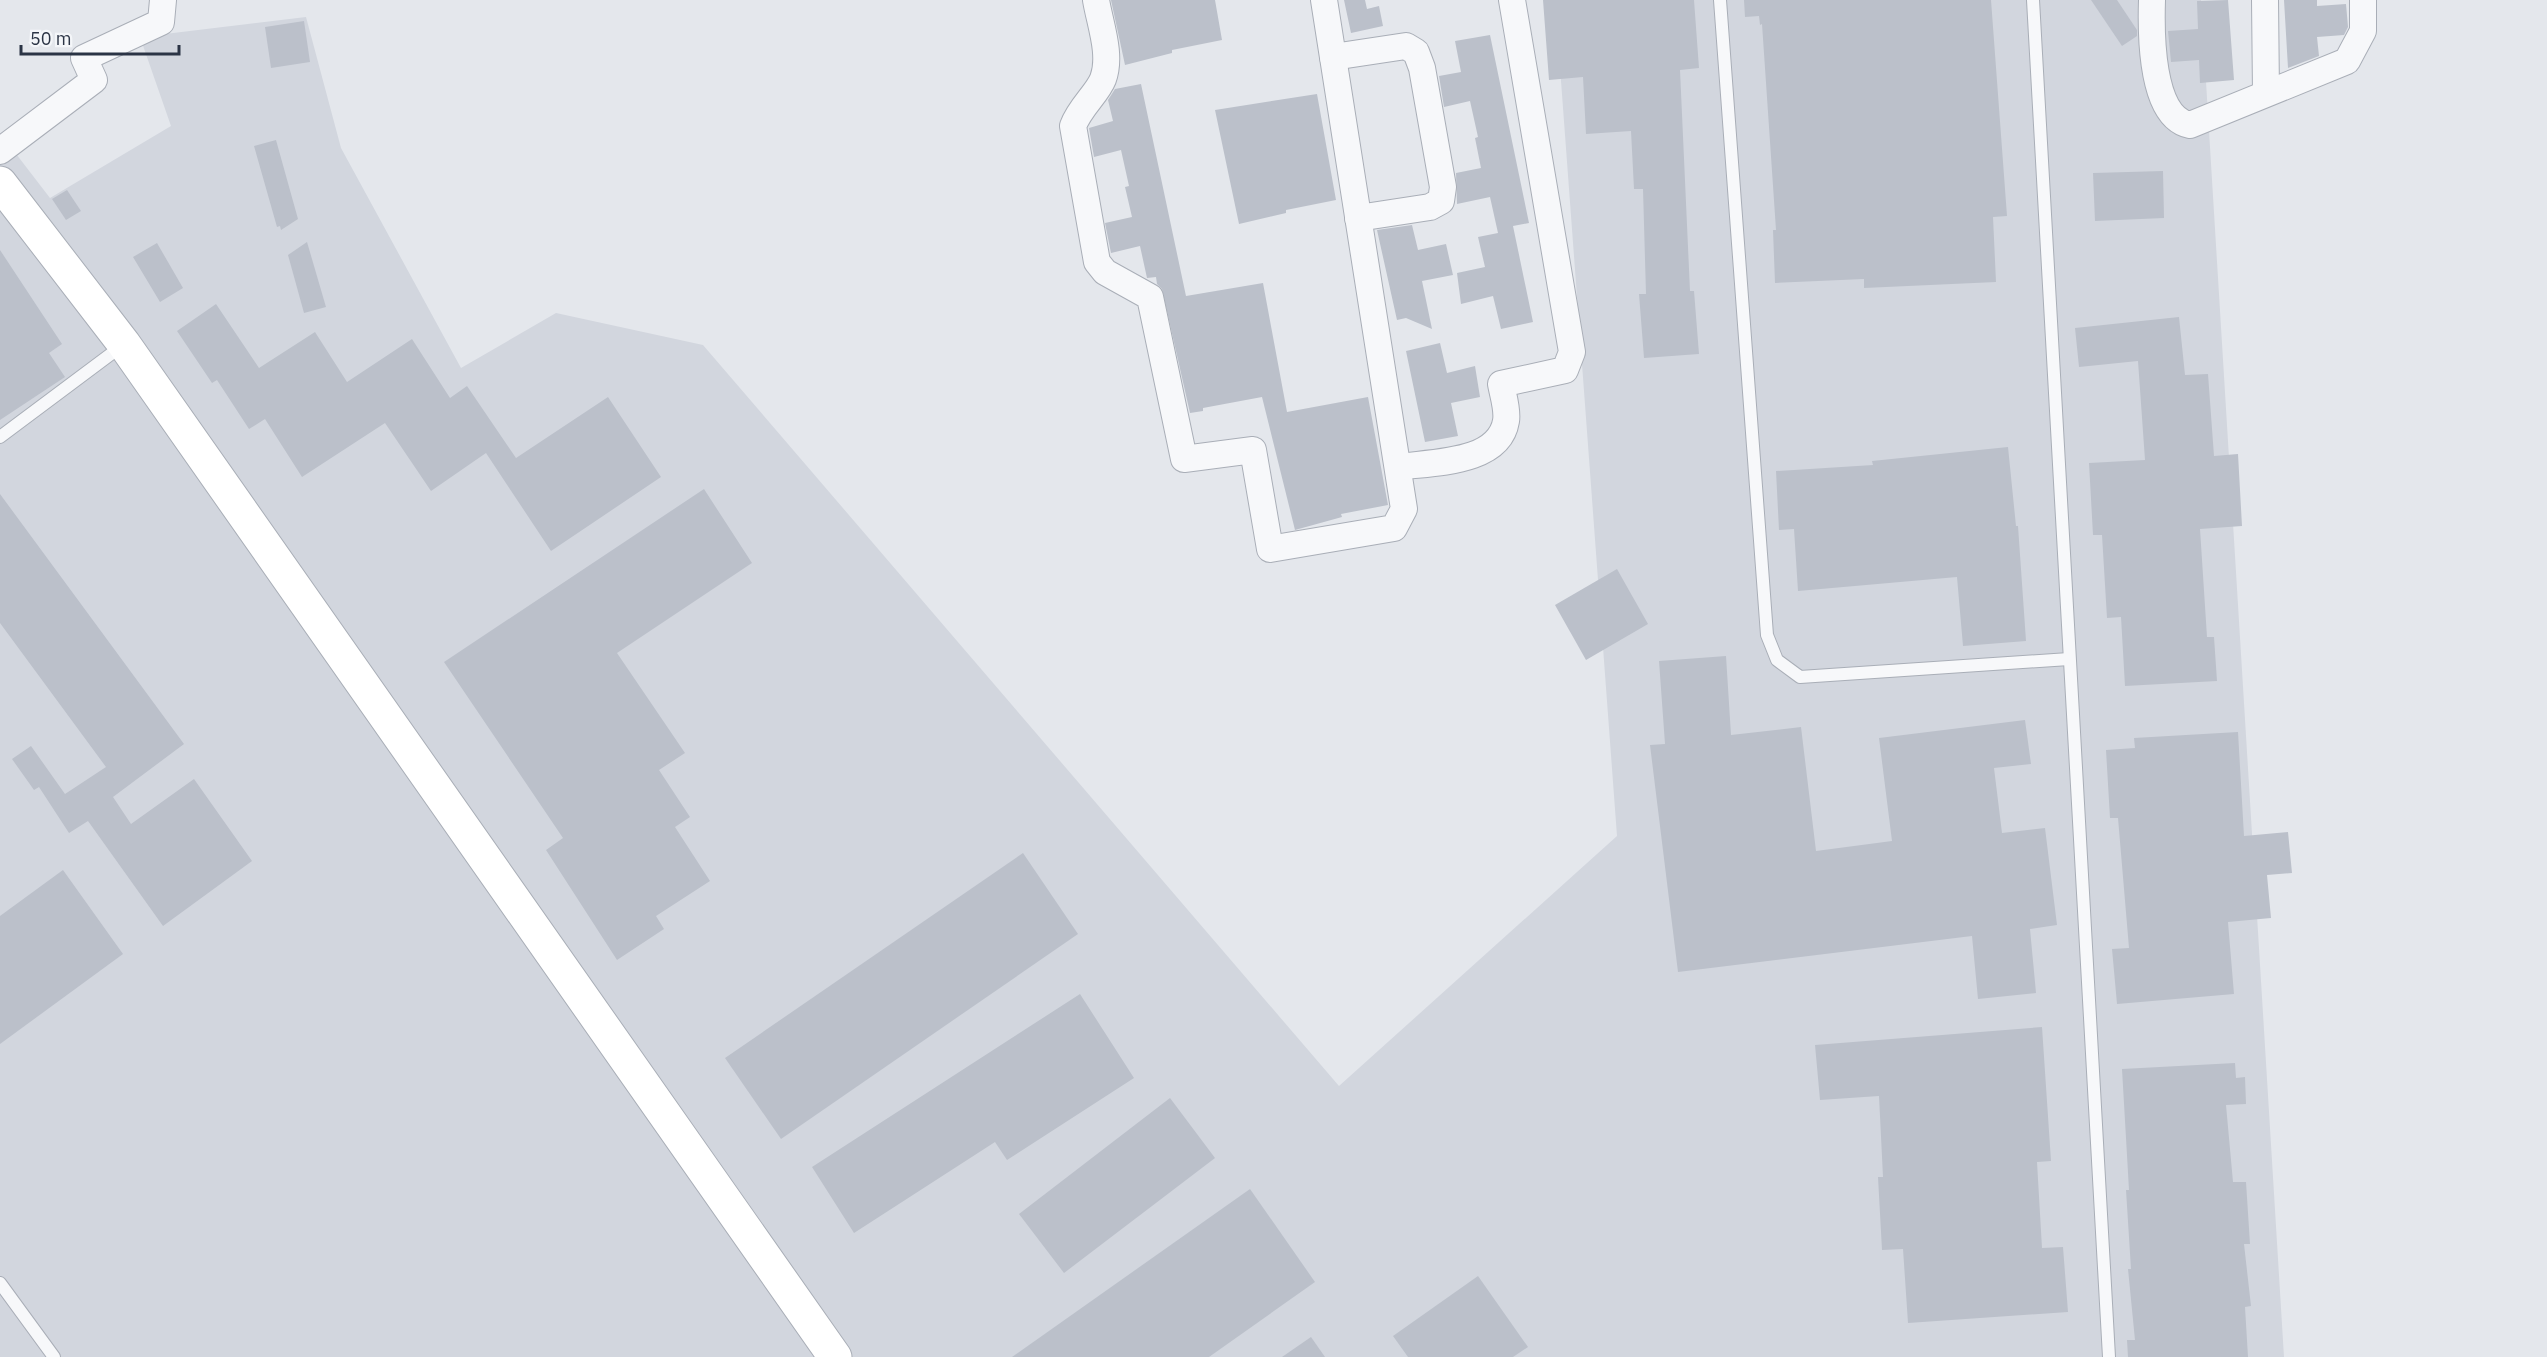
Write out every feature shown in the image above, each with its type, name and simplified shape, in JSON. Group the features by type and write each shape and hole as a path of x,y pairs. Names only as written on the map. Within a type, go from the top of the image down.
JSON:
{"street":[{"path":"0,151 94,80 84,58 161,22 163,0"},
{"path":"1096,0 1106,58 1103,80 1079,110 1073,126 1097,262 1105,272 1150,297 1184,459 1253,450 1270,549 1394,528 1404,509 1324,0"},
{"path":"1398,467 1478,455 1500,436 1506,420 1501,384 1564,370 1572,352 1512,0"},
{"path":"2152,0 2151,42 2162,95 2183,124 2190,125 2347,61 2363,31 2363,0"},
{"path":"2265,0 2266,93"},
{"path":"1333,57 1406,46 1416,52 1422,68 1443,187 1441,201 1430,207 1358,218"},
{"path":"0,183 124,344 828,1352"}],"lane":[{"path":"1720,0 1767,635 1777,660 1800,677 2069,659"},
{"path":"2032,0 2109,1357"},
{"path":"0,436 124,344"},
{"path":"0,1283 54,1357"}],"shaded area":[{"path":"1555,0 2201,0 2284,1357 0,1357 0,133 50,198 171,126 140,37 306,17 341,148 461,368 556,313 703,345 1339,1086 1617,836"}],"building":[{"path":"1111,0 1215,0 1222,40 1172,50 1172,53 1125,65"},
{"path":"1344,0 1365,0 1367,9 1379,6 1383,26 1351,33"},
{"path":"1543,0 1694,0 1699,68 1680,70 1690,291 1694,291 1699,354 1644,358 1639,294 1646,294 1643,189 1634,189 1631,131 1586,134 1583,77 1549,80"},
{"path":"1744,0 1991,0 2007,216 1993,217 1996,282 1864,288 1864,279 1775,283 1773,230 1776,230 1762,24 1760,25 1759,16 1745,17"},
{"path":"2091,0 2117,0 2137,30 2137,36 2122,46"},
{"path":"2228,0 2234,80 2200,83 2199,60 2171,62 2168,31 2198,29 2197,1"},
{"path":"2284,0 2317,0 2317,6 2346,4 2348,27 2344,35 2317,37 2319,56 2288,68"},
{"path":"304,21 310,62 271,68 265,27"},
{"path":"1490,35 1529,223 1513,226 1533,322 1501,329 1493,296 1461,304 1457,273 1485,267 1478,237 1498,233 1490,197 1457,204 1456,173 1481,168 1475,138 1478,137 1470,101 1444,107 1439,76 1461,72 1455,41"},
{"path":"1141,84 1186,296 1263,283 1287,412 1368,397 1388,505 1341,514 1342,517 1295,530 1262,397 1203,408 1203,411 1190,413 1162,289 1157,284 1156,277 1147,278 1140,246 1111,253 1105,223 1132,217 1125,187 1129,186 1121,150 1094,157 1089,128 1113,121 1108,100 1115,89"},
{"path":"1317,94 1336,200 1286,210 1286,213 1239,224 1215,110"},
{"path":"276,140 298,219 281,230 280,226 277,227 254,146"},
{"path":"2163,171 2164,218 2095,221 2093,173"},
{"path":"67,190 81,211 66,220 52,199"},
{"path":"1412,225 1418,250 1446,244 1453,275 1422,281 1432,329 1406,318 1397,320 1377,230"},
{"path":"307,242 326,307 304,313 288,255"},
{"path":"157,243 183,288 160,302 133,257"},
{"path":"0,250 62,344 49,353 65,377 0,420"},
{"path":"216,304 259,368 315,332 347,382 412,339 450,398 467,386 516,458 608,397 661,477 551,551 486,453 431,491 385,423 302,477 265,419 249,429 217,380 212,383 177,331"},
{"path":"2179,317 2185,375 2208,374 2214,456 2238,454 2242,526 2200,529 2207,637 2214,637 2217,681 2125,686 2121,617 2107,618 2102,535 2093,535 2089,463 2145,460 2138,361 2079,367 2075,328"},
{"path":"1440,343 1447,373 1475,366 1480,397 1451,403 1458,436 1425,442 1406,351"},
{"path":"2008,447 2016,526 2018,526 2026,641 1963,646 1957,577 1798,591 1794,529 1779,530 1776,471 1873,465 1872,461"},
{"path":"704,489 752,563 617,653 685,753 659,770 690,817 675,827 710,881 656,916 664,929 617,960 546,850 563,838 444,662"},
{"path":"0,494 184,744 113,797 131,824 194,779 252,861 163,926 88,821 69,833 39,787 34,790 12,759 31,746 65,794 106,767 0,623"},
{"path":"1617,569 1648,624 1586,660 1555,605"},
{"path":"1726,656 1731,735 1801,727 1816,851 1892,841 1879,738 2025,720 2031,764 1994,768 2002,833 2045,828 2057,925 2030,929 2036,993 1978,999 1972,936 1678,972 1650,745 1665,744 1659,661"},
{"path":"2238,732 2244,836 2288,832 2292,873 2267,875 2271,918 2228,922 2234,994 2117,1004 2112,949 2129,948 2118,818 2110,818 2106,750 2135,748 2134,738"},
{"path":"1023,853 1078,934 781,1139 725,1058"},
{"path":"63,870 123,954 0,1044 0,916"},
{"path":"1080,994 1134,1078 1007,1160 995,1142 854,1233 812,1167"},
{"path":"2042,1027 2051,1161 2037,1162 2042,1248 2063,1247 2068,1312 1908,1323 1903,1249 1882,1250 1878,1177 1883,1177 1879,1096 1820,1100 1815,1045"},
{"path":"2235,1063 2236,1078 2245,1077 2246,1104 2226,1105 2233,1182 2246,1182 2250,1244 2244,1244 2251,1306 2245,1307 2248,1357 2128,1357 2127,1340 2135,1340 2128,1269 2131,1269 2126,1190 2129,1190 2122,1069"},
{"path":"1170,1098 1215,1158 1064,1273 1019,1214"},
{"path":"1250,1189 1315,1282 1209,1357 1012,1357"},
{"path":"1478,1276 1528,1347 1513,1357 1408,1357 1393,1336"},
{"path":"1311,1337 1325,1357 1282,1357"}]}
